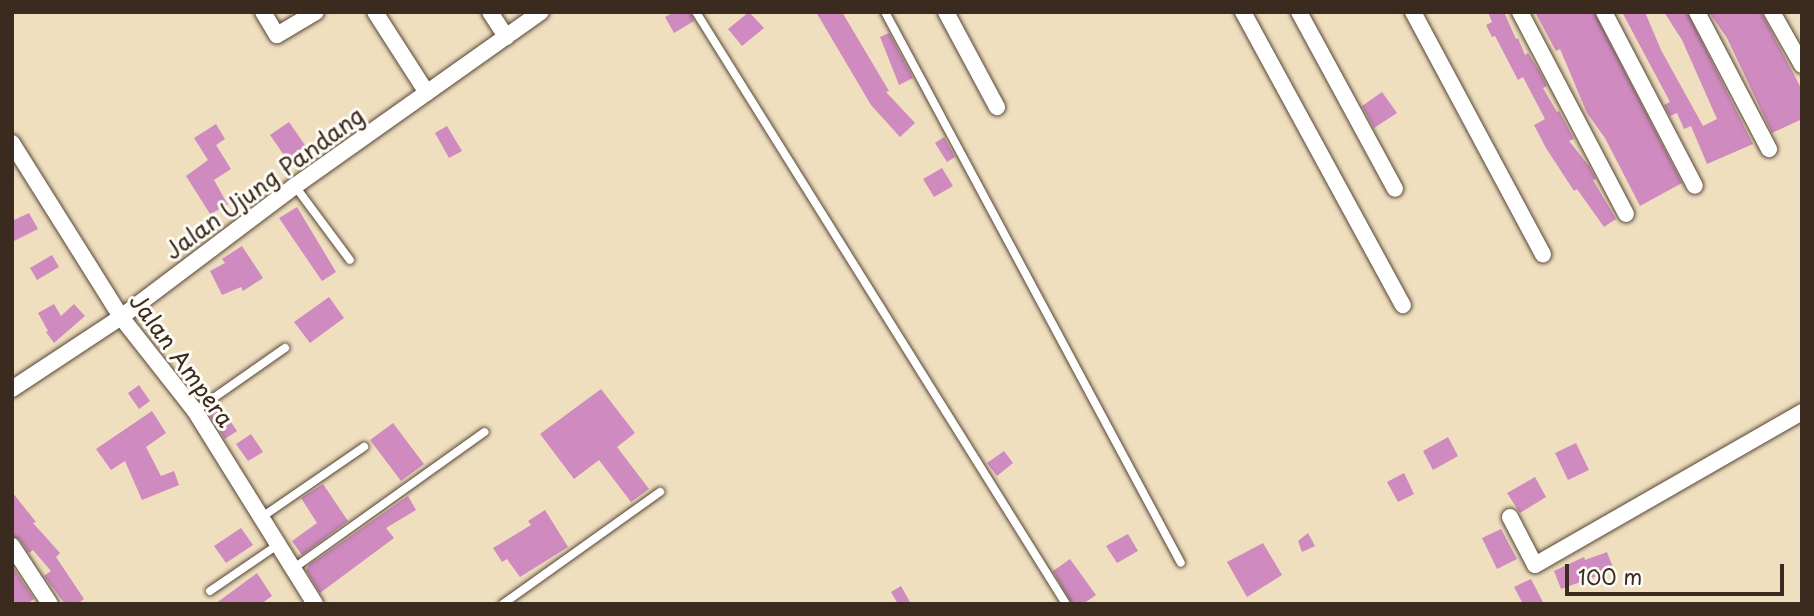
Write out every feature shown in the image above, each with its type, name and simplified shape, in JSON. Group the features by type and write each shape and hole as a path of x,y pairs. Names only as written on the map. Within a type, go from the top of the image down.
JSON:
{"street":[{"path":"263,12 277,35 316,12"},
{"path":"375,12 427,93"},
{"path":"490,12 506,37"},
{"name":"Jalan Ujung Pandang","path":"12,389 121,317 295,186 541,12"},
{"path":"946,12 998,107"},
{"path":"1243,12 1403,305"},
{"path":"1299,12 1395,189"},
{"path":"1413,12 1543,254"},
{"path":"1520,12 1626,214"},
{"path":"1604,12 1696,186"},
{"path":"1697,12 1769,149"},
{"path":"1772,12 1802,65"},
{"name":"Jalan Ampera","path":"12,143 121,317 195,411 315,604"},
{"path":"1510,517 1535,565 1802,412"},
{"path":"12,546 50,604"}],"lane":[{"path":"696,12 1066,604"},
{"path":"886,12 1181,563"},
{"path":"295,186 349,260"},
{"path":"195,411 285,348"},
{"path":"294,568 485,432"},
{"path":"262,517 364,447"},
{"path":"503,604 660,492"},
{"path":"210,591 279,544"}],"building":[{"path":"674,12 690,12 694,21 674,33 665,17"},
{"path":"749,12 764,28 742,46 728,29"},
{"path":"816,12 842,12 889,91 886,92 915,123 900,137 871,105"},
{"path":"1488,12 1504,12 1525,55 1528,53 1541,74 1547,86 1543,88 1574,139 1569,141 1589,166 1596,179 1593,180 1616,219 1604,227 1577,189 1574,191 1546,148 1534,125 1545,119 1523,77 1518,80 1495,36 1492,37 1486,25 1492,22"},
{"path":"1535,12 1594,12 1682,183 1640,206 1605,138 1587,113 1560,49 1556,51"},
{"path":"1622,12 1645,12 1661,50 1703,126 1717,119 1682,40 1664,12 1687,12 1753,144 1707,164 1691,126 1684,129 1677,113 1670,116 1664,105 1670,102"},
{"path":"1709,12 1761,12 1802,90 1802,119 1772,133 1727,38"},
{"path":"889,33 913,78 899,85 880,37"},
{"path":"1382,92 1397,113 1374,128 1362,106"},
{"path":"289,122 307,148 288,161 270,135"},
{"path":"216,124 225,139 216,145 231,169 214,180 228,205 210,214 186,176 208,160 194,138"},
{"path":"447,126 462,151 449,158 435,133"},
{"path":"944,137 955,157 947,162 935,143"},
{"path":"942,168 953,186 934,197 923,179"},
{"path":"297,207 336,272 322,281 279,218"},
{"path":"29,213 38,229 12,242 12,221"},
{"path":"242,246 263,278 243,291 241,287 222,295 210,271 225,263 222,259"},
{"path":"52,255 59,267 37,280 30,268"},
{"path":"329,297 344,318 310,343 294,322"},
{"path":"54,304 61,316 74,304 85,316 54,343 38,313"},
{"path":"139,385 150,401 139,409 128,393"},
{"path":"601,389 635,433 617,447 649,489 631,502 599,460 574,479 540,434"},
{"path":"218,403 237,431 225,439 207,411"},
{"path":"152,411 166,433 146,447 161,476 174,471 179,485 142,500 125,461 111,470 96,449"},
{"path":"393,423 424,464 401,481 370,440"},
{"path":"251,434 263,452 248,461 236,444"},
{"path":"1448,437 1458,456 1433,470 1423,451"},
{"path":"1576,443 1589,470 1568,480 1555,453"},
{"path":"1004,451 1013,463 997,476 987,463"},
{"path":"1404,473 1414,494 1398,502 1387,482"},
{"path":"1535,477 1546,497 1520,513 1507,493"},
{"path":"323,484 348,521 302,555 292,541 317,523 301,498"},
{"path":"12,492 36,522 33,523 60,553 56,557 84,599 77,604 65,604 44,576 51,571 33,550 29,553 20,540 12,536"},
{"path":"408,496 416,510 386,528 394,538 320,593 306,570 309,565"},
{"path":"545,510 568,547 520,577 507,559 502,562 493,548 531,525 528,521"},
{"path":"241,528 253,545 226,563 214,546"},
{"path":"1501,529 1517,559 1497,569 1482,538"},
{"path":"1308,533 1315,546 1302,552 1298,541"},
{"path":"1128,534 1138,551 1117,563 1106,546"},
{"path":"1263,543 1282,575 1247,597 1227,562"},
{"path":"1607,552 1614,570 1561,589 1554,571 1584,557 1585,560"},
{"path":"1070,559 1096,595 1083,604 1072,604 1053,571"},
{"path":"12,566 34,599 27,604 12,604"},
{"path":"257,573 272,596 261,604 215,604"},
{"path":"1531,579 1544,604 1523,604 1514,587"},
{"path":"901,586 911,604 898,604 891,592"}]}
